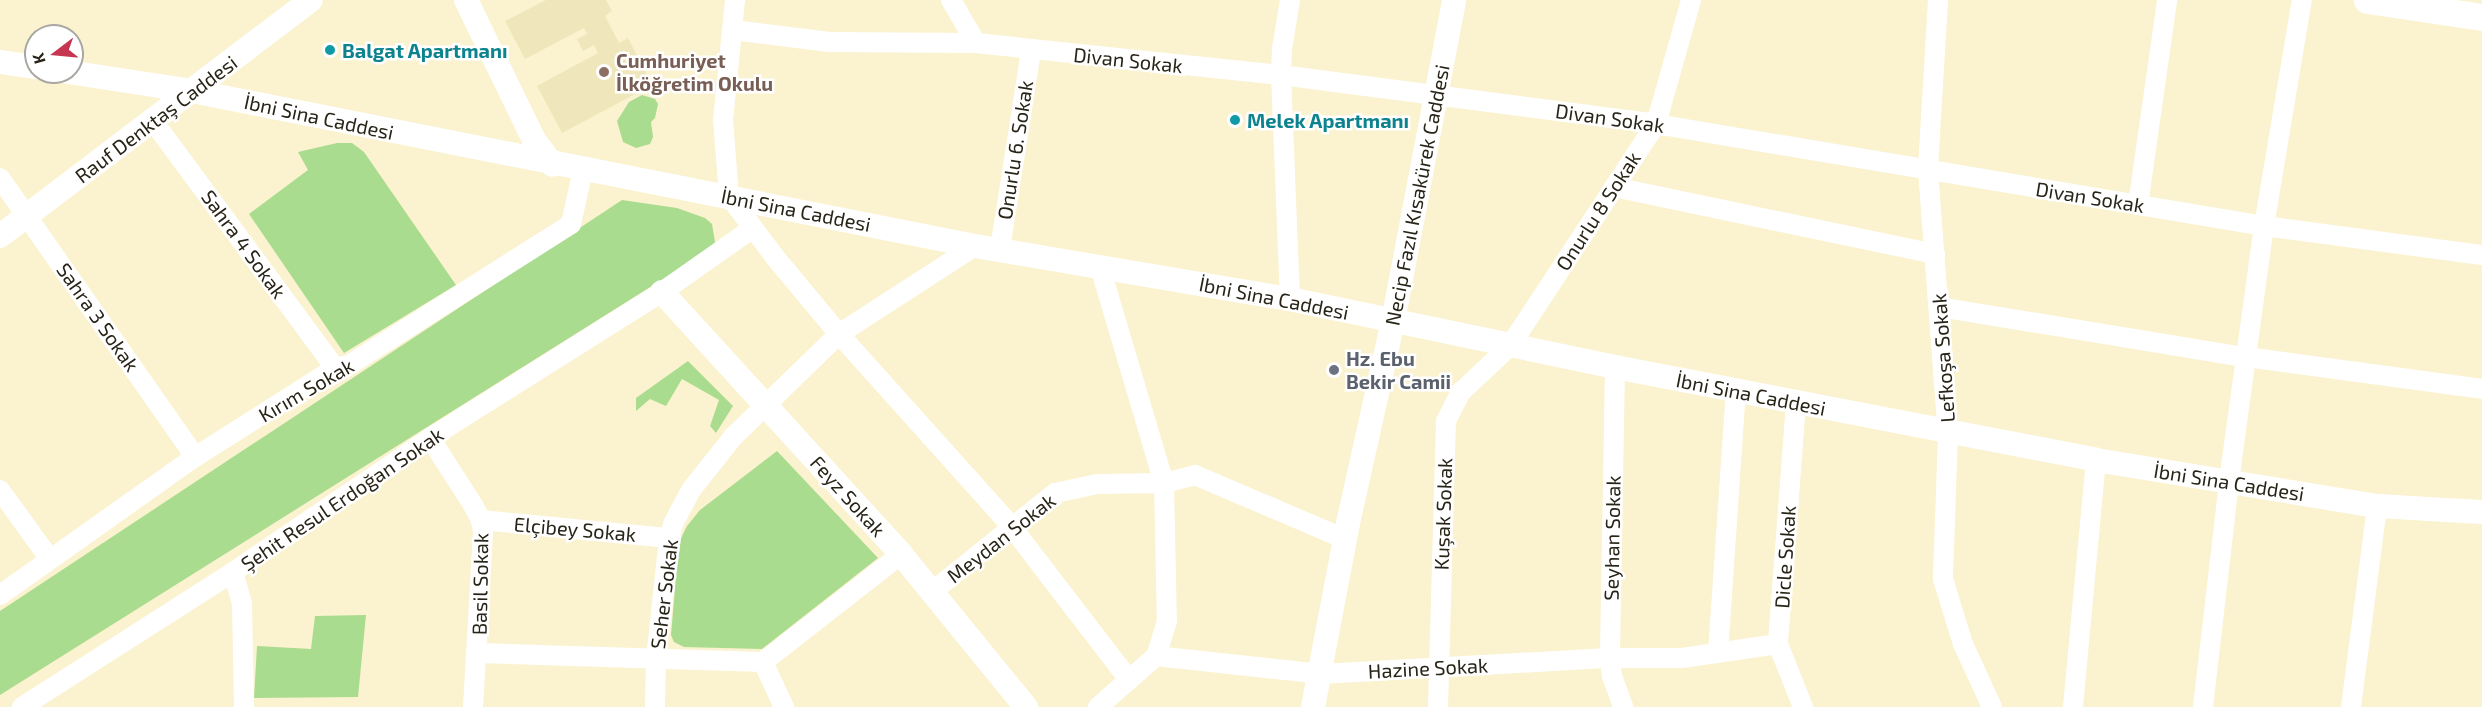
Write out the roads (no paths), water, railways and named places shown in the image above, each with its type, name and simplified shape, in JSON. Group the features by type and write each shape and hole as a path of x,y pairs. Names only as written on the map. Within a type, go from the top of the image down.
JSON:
{"main road":[{"path":"2367,0 2482,17"}],"street":[{"name":"Rauf Denktaş Caddesi","path":"0,236 311,0"},
{"path":"466,0 534,140 553,165"},
{"path":"735,0 723,120 729,196 839,334 1011,526 1129,680"},
{"path":"951,0 976,43"},
{"path":"1290,0 1282,49 1281,75 1290,299"},
{"name":"Necip Fazıl Kısakürek Caddesi","path":"1312,707 1321,674 1345,539 1393,321 1454,0"},
{"name":"Onurlu 8 Sokak","path":"1510,346 1656,124 1690,0"},
{"name":"Lefkoşa Sokak","path":"1938,0 1928,170 1948,433 1943,579 1963,644 1992,707"},
{"path":"2138,205 2167,0"},
{"path":"2203,707 2229,481 2264,225 2302,0"},
{"name":"Divan Sokak","path":"733,30 829,42 976,43 1281,75 1656,124 2264,225 2482,255"},
{"name":"Onurlu 6. Sokak","path":"1000,249 1031,50"},
{"path":"0,62 24,65"},
{"name":"İbni Sina Caddesi","path":"84,74 192,91 553,165 729,196 975,246 1290,299 1510,346 1948,433 2377,506 2482,512"},
{"name":"Sahra 4 Sokak","path":"153,121 335,368"},
{"name":"Kırım Sokak","path":"0,595 48,558 195,457 335,368 349,365 571,224 583,170"},
{"name":"Sahra 3 Sokak","path":"0,178 195,457"},
{"path":"1614,187 1935,254"},
{"name":"Şehit Resul Erdoğan Sokak","path":"25,706 233,573 430,438 662,292 753,228"},
{"name":"Seher Sokak","path":"655,707 656,659 669,538 682,507 703,473 765,404 839,334 975,246"},
{"path":"1098,707 1156,656 1167,621 1164,483 1100,267"},
{"name":"Feyz Sokak","path":"662,292 901,554 1026,707"},
{"path":"1939,306 2246,357 2482,388"},
{"name":"Kuşak Sokak","path":"1438,707 1446,421 1461,392 1510,346"},
{"name":"Seyhan Sokak","path":"1615,367 1610,658 1612,676 1623,707"},
{"path":"1718,653 1736,391"},
{"name":"Dicle Sokak","path":"1796,402 1778,644 1803,707"},
{"name":"Basil Sokak","path":"430,438 481,520 483,542 473,707"},
{"path":"2073,707 2096,460"},
{"name":"Meydan Sokak","path":"933,591 1011,526 1055,493 1097,484 1164,483 1195,475 1345,539"},
{"path":"0,490 48,558"},
{"path":"2350,707 2377,506"},
{"name":"Elçibey Sokak","path":"481,520 669,538"},
{"path":"478,653 763,662 901,554"},
{"path":"233,573 242,603 244,707"},
{"name":"Hazine Sokak","path":"1156,656 1321,674 1610,658 1682,658 1778,644"},
{"path":"763,662 784,707"}],"place":[{"name":"Balgat Apartmanı","path":"330,50"},
{"name":"Cumhuriyet İlköğretim Okulu","path":"604,72"},
{"name":"Melek Apartmanı","path":"1235,120"},
{"name":"Hz. Ebu Bekir Camii","path":"1334,370"}]}
